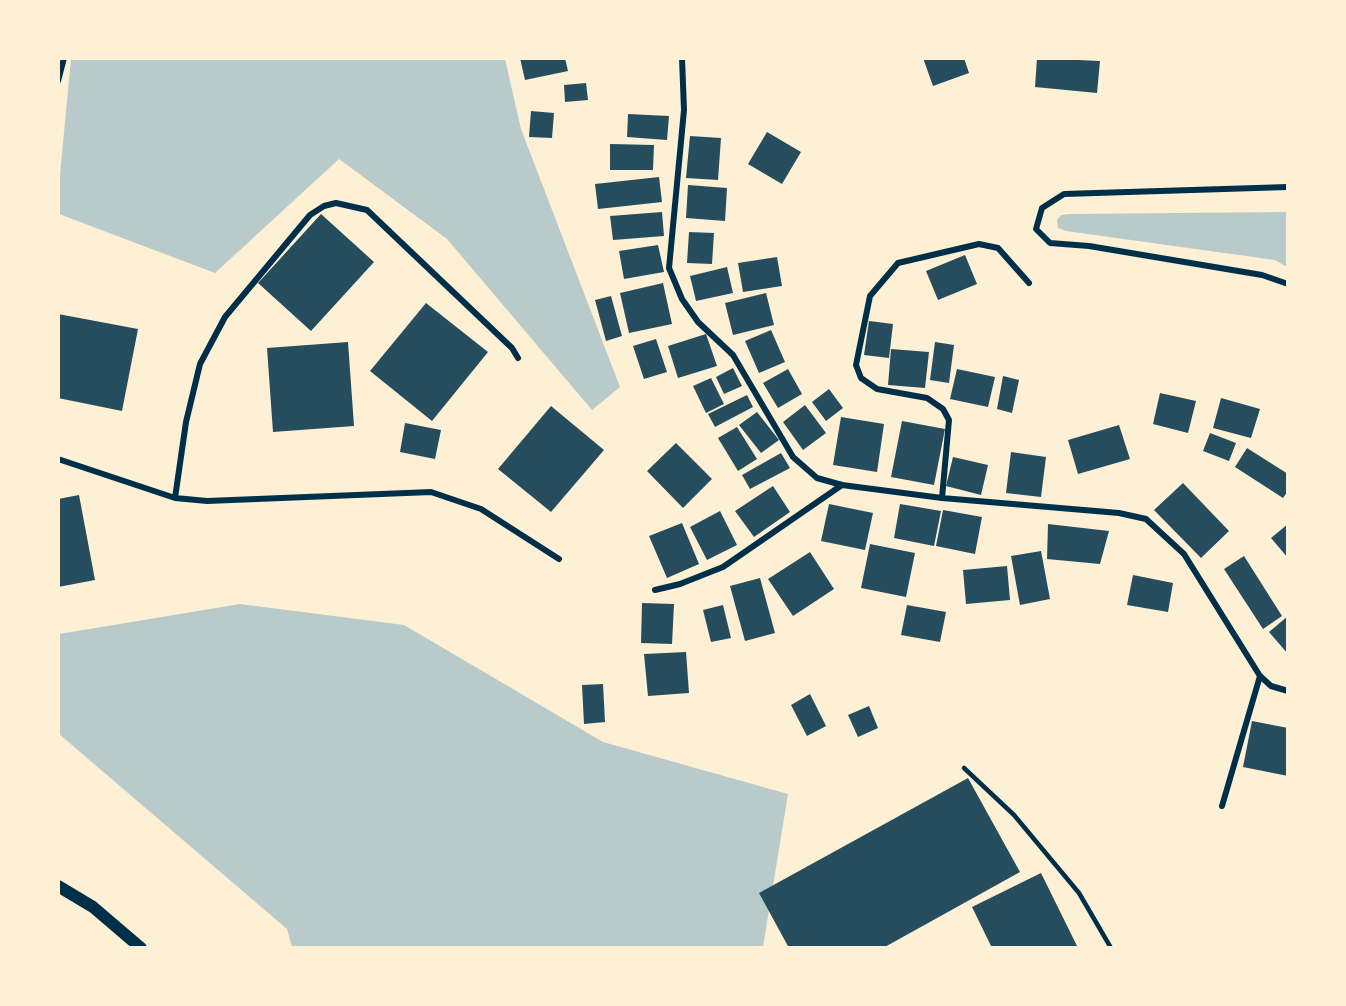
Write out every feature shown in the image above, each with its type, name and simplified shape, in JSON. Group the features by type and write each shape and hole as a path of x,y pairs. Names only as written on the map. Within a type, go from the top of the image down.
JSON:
{"main road":[{"path":"58,886 93,907 141,948"}],"street":[{"path":"58,81 64,58"},
{"path":"682,58 684,110 669,268 682,299 698,322 733,355 793,457 817,478 842,485 942,498 1119,513 1146,519 1184,554 1260,675 1271,686 1287,691"},
{"path":"1287,187 1064,194 1042,208 1036,229 1050,243 1089,246 1263,275 1287,284"},
{"path":"175,498 186,422 200,364 225,317 310,215 324,206 336,203 367,210 512,348 518,358"},
{"path":"942,498 949,420 943,409 927,398 877,389 861,378 856,365 870,296 898,263 978,244 998,248 1029,283"},
{"path":"58,459 175,498 207,501 431,492 481,509 559,559"},
{"path":"655,590 680,584 723,567 842,485"},
{"path":"1222,806 1260,675"}],"lane":[{"path":"964,768 1014,815 1079,893 1111,948"}],"shaded area":[{"path":"71,59 505,59 521,129 620,387 592,410 447,239 339,159 215,273 59,214 59,185"},
{"path":"1287,212 1287,267 1275,260 1066,231 1058,228 1057,220 1061,215 1069,214"},
{"path":"240,604 404,625 603,742 788,794 763,947 292,947 287,929 59,734 59,634"}],"building":[{"path":"520,58 565,58 568,71 525,80"},
{"path":"923,58 964,58 969,73 933,86"},
{"path":"1037,58 1100,61 1097,93 1035,87"},
{"path":"586,83 588,100 565,102 564,85"},
{"path":"531,111 554,113 552,138 529,137"},
{"path":"628,114 669,116 667,140 627,137"},
{"path":"767,132 801,152 782,184 748,164"},
{"path":"690,136 721,138 718,180 686,178"},
{"path":"610,144 654,145 653,170 610,170"},
{"path":"659,177 662,202 598,209 595,184"},
{"path":"688,185 727,188 725,221 686,218"},
{"path":"662,212 664,236 613,240 610,216"},
{"path":"321,214 374,262 311,331 258,283"},
{"path":"689,232 714,233 712,264 687,263"},
{"path":"658,245 664,272 624,279 619,251"},
{"path":"965,255 977,284 938,300 926,271"},
{"path":"777,257 782,286 743,292 738,263"},
{"path":"727,267 733,293 696,301 690,276"},
{"path":"663,283 672,324 629,333 620,293"},
{"path":"766,293 774,325 733,335 725,303"},
{"path":"611,296 622,336 606,341 595,300"},
{"path":"426,303 488,352 432,421 370,371"},
{"path":"58,314 138,329 122,411 58,398"},
{"path":"869,321 893,324 889,358 864,355"},
{"path":"771,330 785,362 759,373 745,341"},
{"path":"706,334 717,366 678,378 668,346"},
{"path":"656,339 667,372 644,379 633,346"},
{"path":"348,342 354,426 273,432 267,348"},
{"path":"935,342 954,345 949,383 930,380"},
{"path":"891,349 929,352 925,388 888,385"},
{"path":"733,368 742,386 724,394 716,377"},
{"path":"788,369 802,394 778,408 763,383"},
{"path":"957,369 995,377 988,407 950,399"},
{"path":"1003,376 1019,380 1012,413 997,409"},
{"path":"711,378 724,404 706,413 693,386"},
{"path":"829,389 843,408 826,421 812,402"},
{"path":"1160,393 1196,401 1188,433 1153,424"},
{"path":"747,395 753,407 715,427 708,414"},
{"path":"1221,398 1260,409 1251,438 1213,428"},
{"path":"805,405 826,433 803,450 783,422"},
{"path":"551,406 604,450 551,512 498,469"},
{"path":"757,412 779,440 761,453 739,425"},
{"path":"841,417 884,424 877,472 833,465"},
{"path":"902,421 945,429 934,485 891,477"},
{"path":"405,423 441,430 435,459 400,452"},
{"path":"1119,425 1130,459 1078,474 1068,440"},
{"path":"737,427 757,459 738,471 718,438"},
{"path":"1210,433 1236,443 1229,461 1203,451"},
{"path":"676,443 712,479 683,508 647,471"},
{"path":"1247,448 1288,474 1288,491 1283,498 1235,467"},
{"path":"1011,452 1046,457 1041,497 1006,493"},
{"path":"781,453 790,468 750,489 742,475"},
{"path":"953,457 988,465 981,495 946,486"},
{"path":"1183,483 1229,531 1201,558 1154,510"},
{"path":"773,486 790,512 754,537 735,511"},
{"path":"79,495 95,580 58,587 58,499"},
{"path":"829,504 873,513 865,550 821,541"},
{"path":"900,504 941,511 934,546 894,538"},
{"path":"943,510 982,517 975,554 936,546"},
{"path":"720,511 737,545 707,560 690,527"},
{"path":"682,523 699,564 667,578 649,536"},
{"path":"1048,524 1109,531 1100,564 1047,559"},
{"path":"1288,524 1288,558 1271,538"},
{"path":"870,544 915,553 906,597 861,588"},
{"path":"1041,551 1050,599 1020,605 1011,556"},
{"path":"810,552 834,589 793,616 768,579"},
{"path":"1244,556 1282,616 1263,629 1224,569"},
{"path":"1007,566 1010,600 966,604 963,570"},
{"path":"1133,575 1173,583 1168,612 1127,605"},
{"path":"760,578 775,633 745,641 730,586"},
{"path":"642,603 674,604 672,644 641,643"},
{"path":"723,605 731,638 711,642 703,610"},
{"path":"907,605 946,612 940,642 901,635"},
{"path":"1288,616 1288,654 1269,632"},
{"path":"686,652 689,693 648,696 644,654"},
{"path":"603,684 605,722 584,724 582,685"},
{"path":"810,694 826,726 807,736 791,705"},
{"path":"869,706 878,728 858,737 848,715"},
{"path":"1252,721 1288,728 1288,776 1243,767"},
{"path":"968,778 1020,872 883,948 789,948 759,893"},
{"path":"1041,873 1078,948 992,948 972,907"}]}
